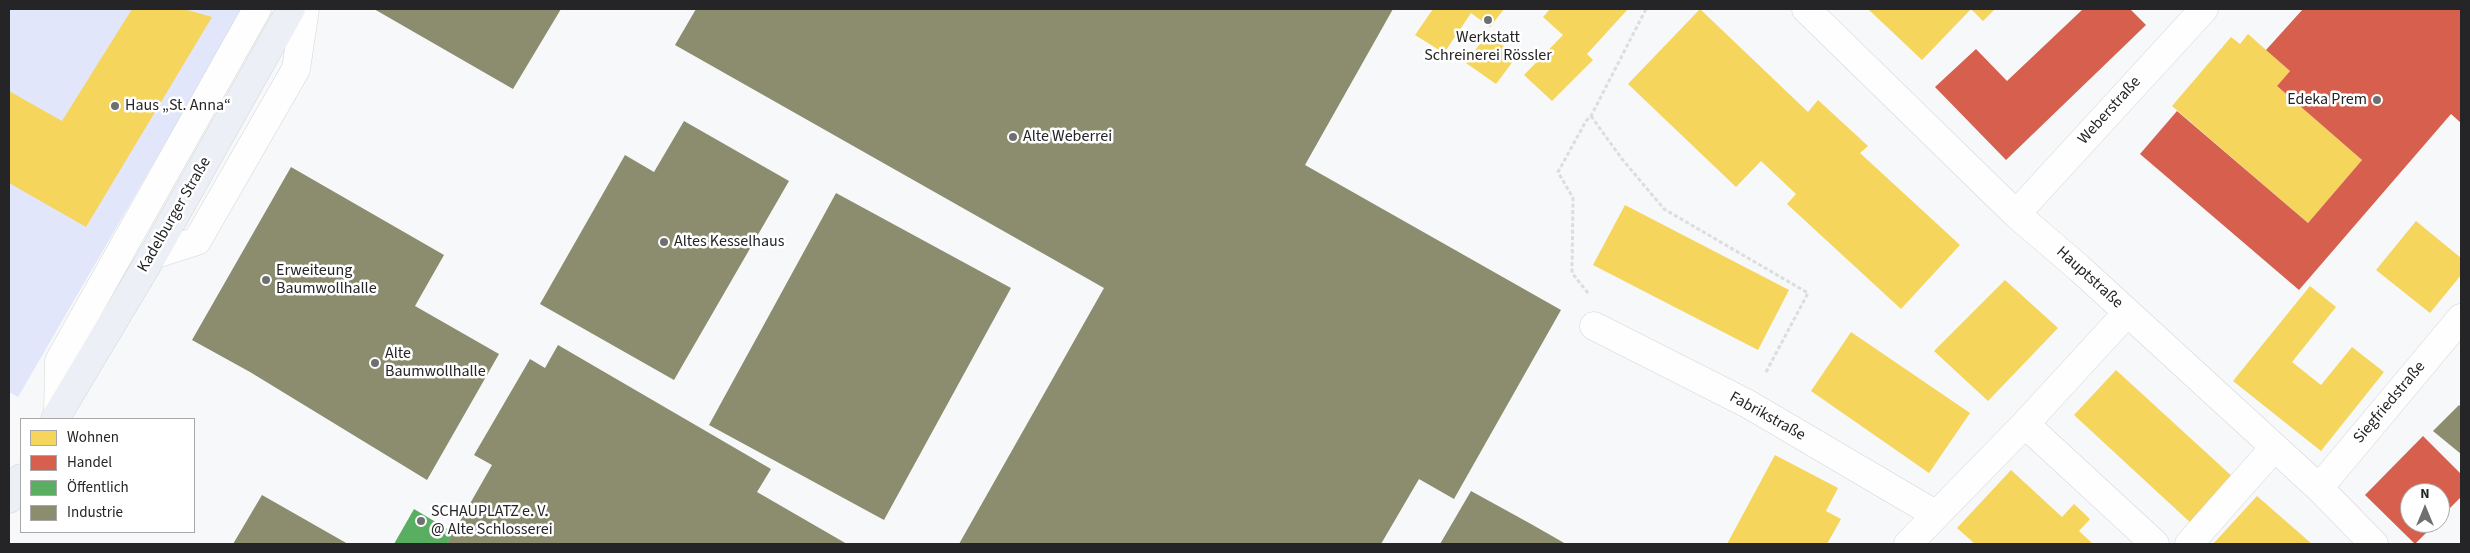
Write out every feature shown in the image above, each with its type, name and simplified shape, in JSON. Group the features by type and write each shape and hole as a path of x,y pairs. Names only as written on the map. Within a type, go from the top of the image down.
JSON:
{"main road":[{"name":"Kadelburger Straße","path":"56,417 153,255 291,9"},
{"path":"9,499 20,480"}],"street":[{"path":"56,417 59,361 257,9"},
{"path":"153,255 197,242 296,69 305,9"},
{"name":"Hauptstraße","path":"1806,9 2016,214 2127,312 2273,449 2319,488 2374,544"},
{"name":"Weberstraße","path":"2016,214 2204,9"},
{"path":"1908,544 1935,514 2025,424 2127,312"},
{"name":"Siegfriedstraße","path":"2319,488 2461,318"},
{"name":"Fabrikstraße","path":"1594,326 1748,404 1935,514"},
{"path":"2025,424 2155,544"},
{"path":"2188,544 2273,449"}],"path":[{"path":"1594,326 1596,303 1572,273 1574,198 1558,172 1586,121 1591,116 1646,9"},
{"path":"1591,116 1622,159 1664,209 1808,294 1748,404"}],"shaded area":[{"path":"9,9 243,9 18,397 9,392"}],"building: Wohnen":[{"name":"Haus „St. Anna“","path":"132,9 184,9 212,17 86,227 9,183 9,91 62,121"},
{"path":"1433,9 1504,9 1490,27 1471,13 1444,53 1415,35"},
{"path":"1550,9 1628,9 1587,54 1593,60 1552,101 1524,75 1563,35 1543,17"},
{"path":"1700,9 1808,112 1818,100 1868,146 1860,153 1960,245 1901,309 1787,204 1796,194 1761,161 1736,187 1628,84"},
{"path":"1868,9 1971,9 1922,60"},
{"path":"1971,9 1995,9 1983,21"},
{"path":"1487,34 1517,56 1496,84 1466,63"},
{"path":"2248,34 2290,71 2277,86 2362,160 2308,223 2172,106 2231,37 2240,44"},
{"path":"1625,205 1789,290 1758,350 1593,265"},
{"path":"2416,221 2461,258 2461,275 2430,313 2376,270"},
{"path":"2005,280 2058,328 1988,401 1934,351"},
{"path":"2310,286 2336,307 2292,362 2321,385 2352,347 2384,372 2321,451 2233,381"},
{"path":"1851,332 1970,413 1929,473 1811,391"},
{"path":"2116,370 2235,479 2193,525 2074,415"},
{"path":"1775,455 1838,488 1826,511 1841,519 1827,544 1727,544"},
{"path":"2011,470 2062,517 2074,504 2090,519 2079,531 2093,544 1975,544 1957,528"},
{"path":"2257,496 2312,544 2213,544"}],"building: Handel":[{"path":"2083,9 2130,9 2146,25 2006,160 1935,87 1976,49 2007,81"},
{"name":"Edeka Prem","path":"2303,9 2461,9 2461,123 2451,114 2299,290 2140,154 2177,111 2308,223 2362,160 2277,86 2290,71 2266,50"},
{"path":"2423,436 2461,474 2461,497 2450,508 2450,483 2400,483 2400,529 2365,495"},
{"path":"2404,533 2426,533 2415,544"}],"building: Öffentlich":[{"name":"SCHAUPLATZ e. V. @ Alte Schlosserei","path":"414,509 454,533 447,544 394,544"}],"building: Industrie":[{"path":"374,9 561,9 513,89"},
{"path":"696,9 1393,9 1305,165 1561,310 1454,499 1419,479 1381,544 959,544 1104,288 675,45"},
{"name":"Altes Kesselhaus","path":"684,121 789,181 674,380 540,304 625,155 654,172"},
{"path":"291,167 444,255 415,306 499,354 427,480 250,372 192,340"},
{"path":"836,193 1011,288 884,520 709,425"},
{"path":"558,345 771,469 757,492 847,544 447,544 492,465 474,455 530,359 545,368"},
{"path":"2459,405 2461,407 2461,454 2433,431"},
{"path":"1471,491 1531,524 1566,544 1440,544"},
{"path":"262,495 348,544 233,544"}],"place":[{"name":"Werkstatt Schreinerei Rössler","path":"1488,20"},
{"name":"Edeka Prem","path":"2377,100"},
{"name":"Haus „St. Anna“","path":"115,106"},
{"name":"Alte Weberrei","path":"1013,137"},
{"name":"Altes Kesselhaus","path":"664,242"},
{"name":"Erweiteung Baumwollhalle","path":"266,280"},
{"name":"Alte Baumwollhalle","path":"375,363"},
{"name":"SCHAUPLATZ e. V. @ Alte Schlosserei","path":"421,521"}]}
